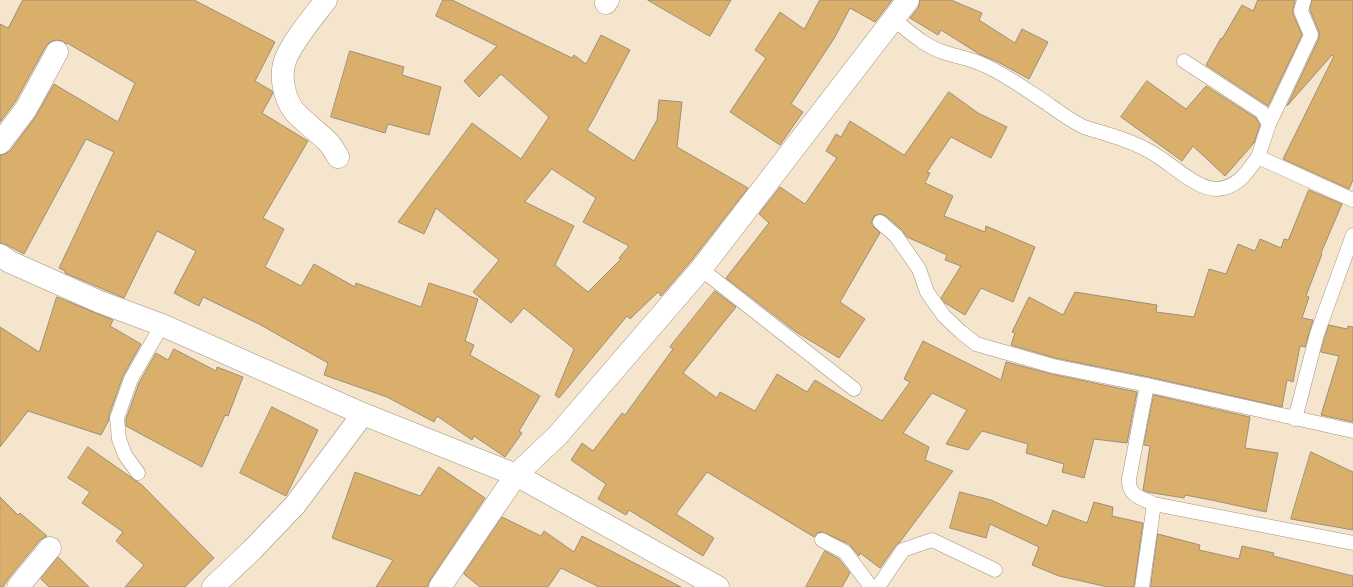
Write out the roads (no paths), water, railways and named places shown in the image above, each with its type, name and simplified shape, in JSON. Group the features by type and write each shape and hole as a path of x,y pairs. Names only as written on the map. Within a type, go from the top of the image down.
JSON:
{"street":[{"path":"326,0 295,43 286,59 284,84 286,97 294,111 329,144 338,157"},
{"path":"440,587 516,475 558,435 701,269 908,0"},
{"path":"0,143 26,109 57,52"},
{"path":"0,255 10,262 100,302 162,325 363,414 516,475 718,587"},
{"path":"213,587 253,549 294,505 363,414"},
{"path":"18,587 50,548"}],"lane":[{"path":"893,19 925,44 942,52 976,60 994,69 1084,127 1112,135 1138,145 1166,161 1189,179 1204,187 1217,189 1233,184 1243,178 1258,157 1269,124 1311,35 1301,11 1304,0"},
{"path":"1184,62 1262,112 1269,124"},
{"path":"1258,157 1353,200"},
{"path":"880,222 896,236 911,258 918,269 927,292 944,316 976,344 1053,366 1147,385 1353,431"},
{"path":"1295,419 1317,334 1348,262 1353,235"},
{"path":"701,269 854,389"},
{"path":"138,473 125,455 119,440 117,418 131,379 162,325"},
{"path":"1147,385 1128,485 1137,497 1154,504 1353,543"},
{"path":"1142,587 1154,504"},
{"path":"822,540 845,552 872,587"},
{"path":"878,587 903,550 932,540 995,570"}]}
